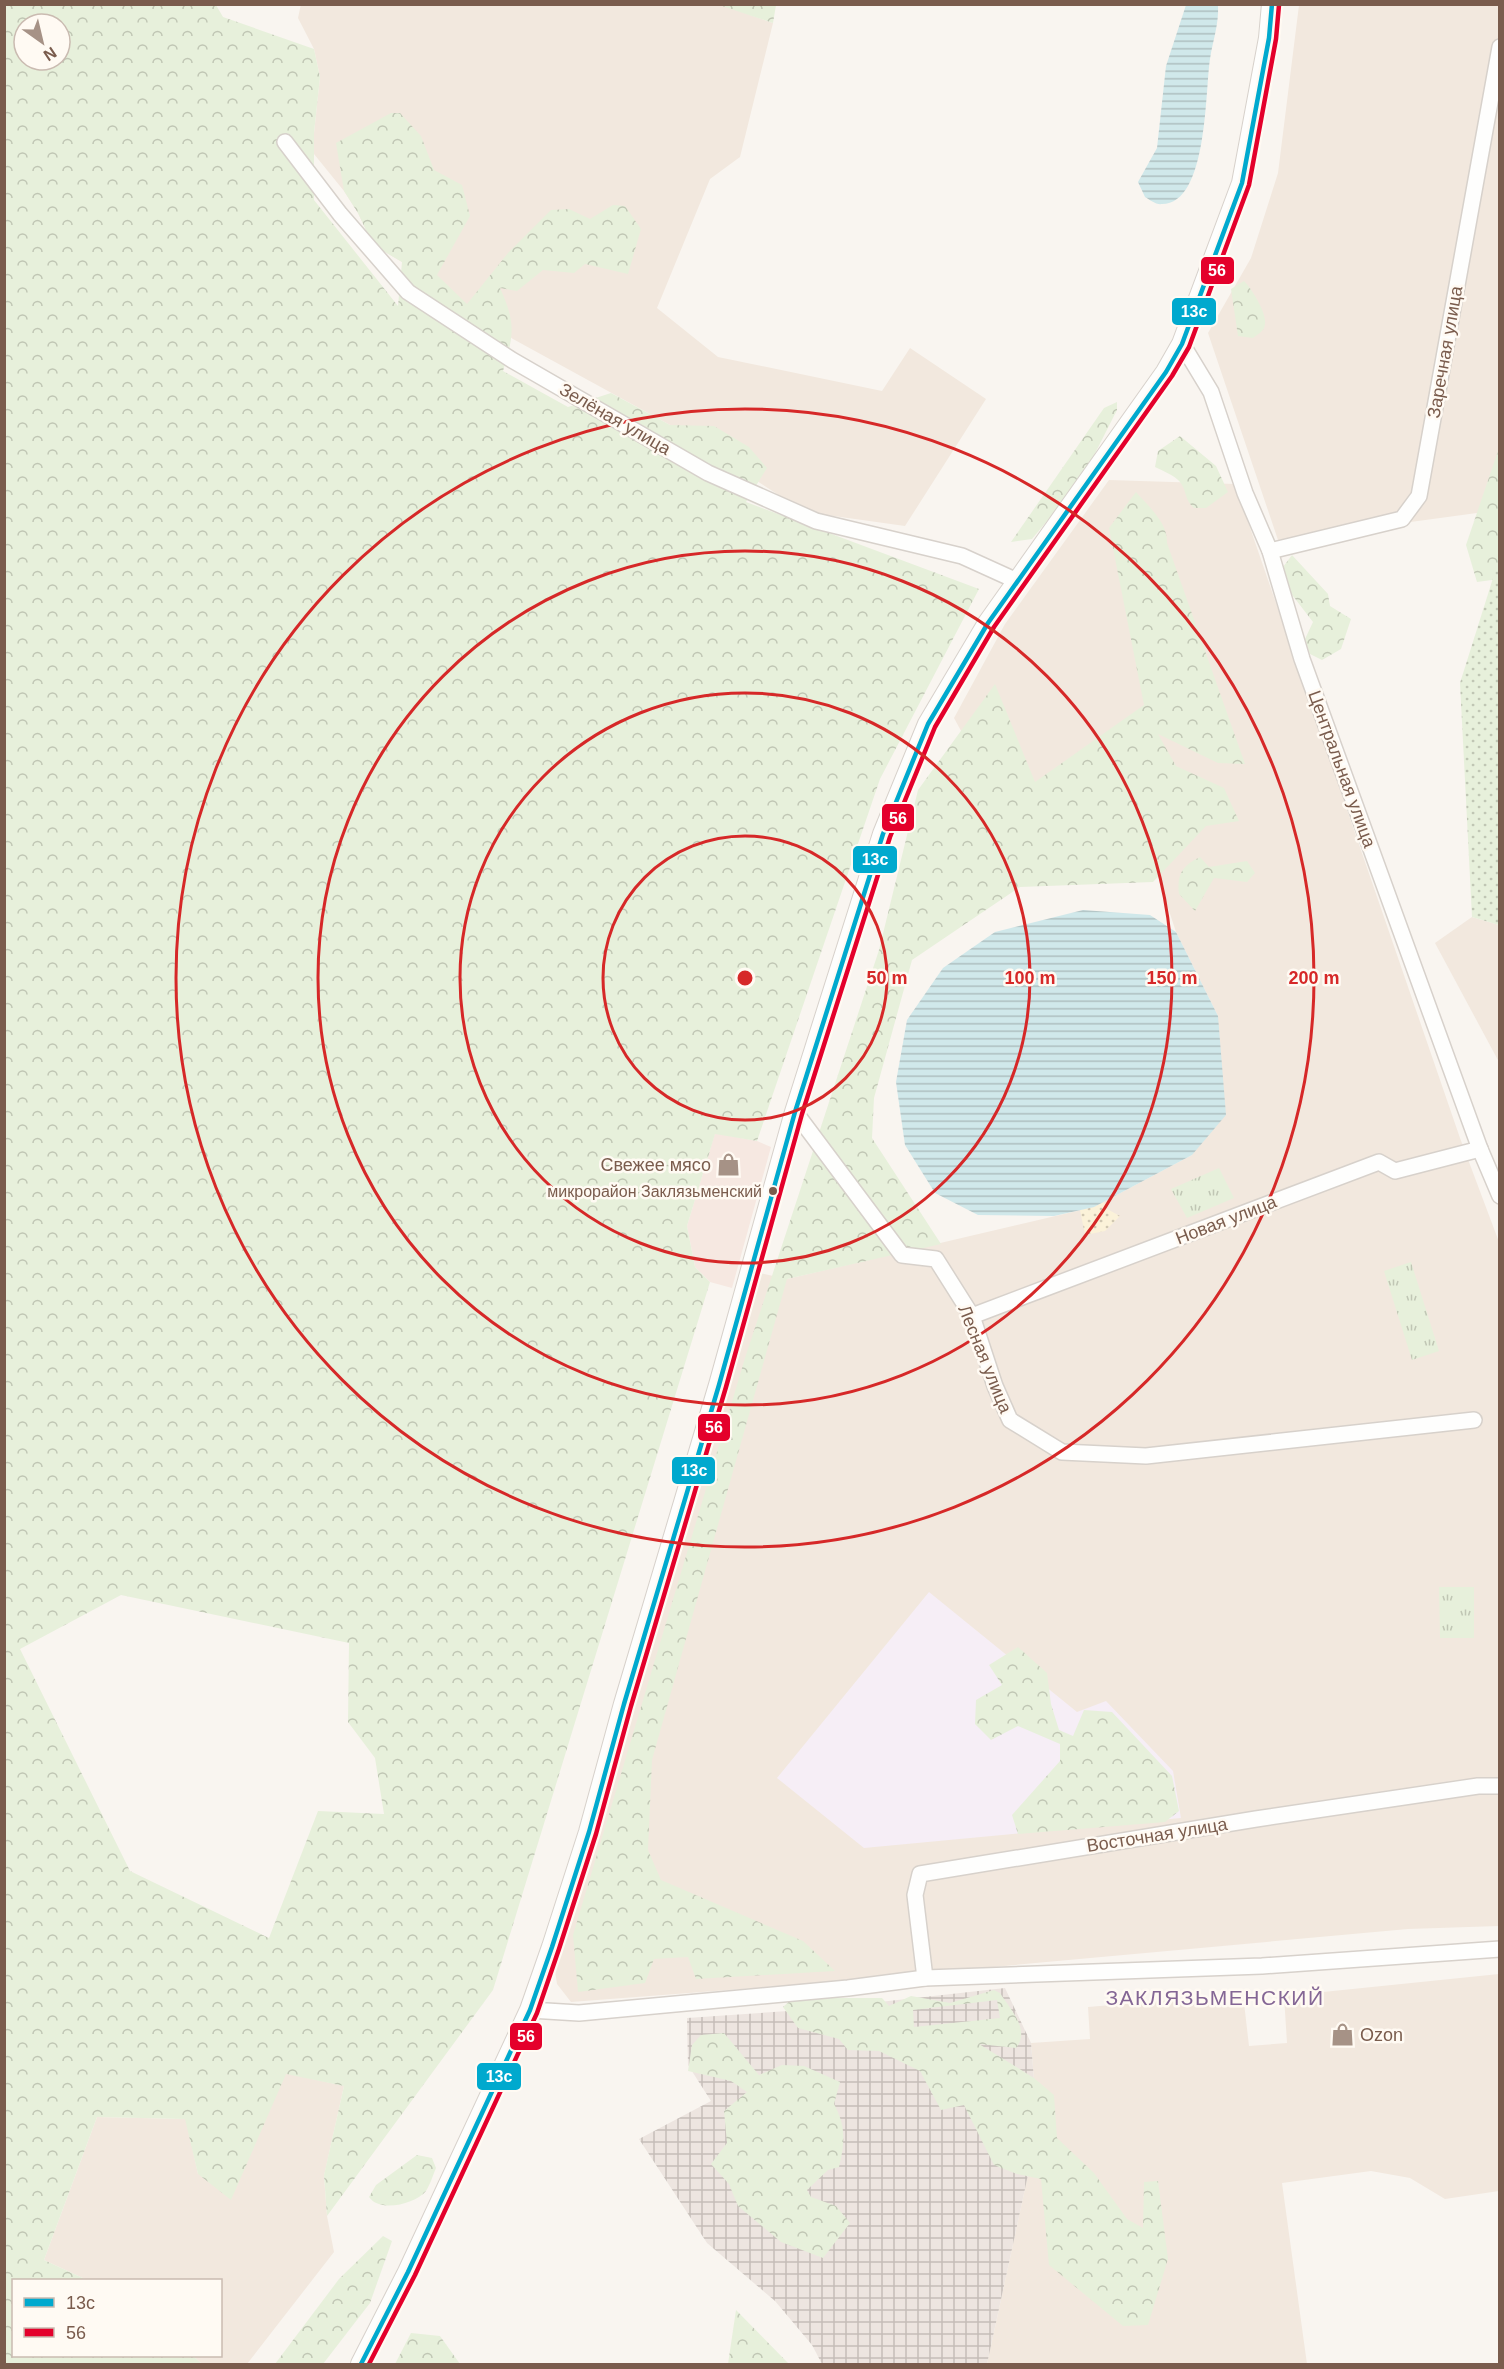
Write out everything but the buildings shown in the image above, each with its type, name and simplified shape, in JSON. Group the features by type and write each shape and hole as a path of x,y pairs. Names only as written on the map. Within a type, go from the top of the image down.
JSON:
{"street":[{"path":"361,2364 408,2272 530,2010 589,1832 624,1704 719,1385 795,1112 883,834 928,724 988,623 1166,372 1182,344 1242,183 1269,38 1272,4"},
{"name":"Заречная улица","path":"1270,551 1402,519 1419,496 1500,47"},
{"name":"Зелёная улица","path":"285,142 340,214 408,292 512,360 708,473 816,521 962,556 1017,581"},
{"name":"Центральная улица","path":"1182,344 1211,392 1245,493 1270,551 1302,659 1480,1149 1500,1196"},
{"name":"Лесная улица","path":"795,1112 902,1255 936,1259 972,1316 995,1386 1010,1420 1062,1452 1146,1456 1474,1420"},
{"name":"Новая улица","path":"972,1316 1379,1162 1395,1171 1480,1149"},
{"name":"Восточная улица","path":"925,1978 915,1895 920,1874 1256,1819 1478,1786 1500,1786"},
{"path":"530,2010 579,2013 848,1988 925,1978 1262,1966 1500,1948"}],"shaded area":[{"path":"301,4 719,4 773,23 740,157 710,179 657,308 718,357 882,391 910,348 986,399 905,526 805,512 670,425 513,339 402,262 373,245 358,213 344,191 314,154 320,77 314,49 298,18"},
{"path":"1299,5 1499,5 1499,510 1278,540 1208,333 1251,258 1278,173"},
{"path":"1109,480 1235,484 1460,1138 1499,1242 1499,1926 1408,1929 806,1984 571,2002 557,1984 554,1964 760,1273 787,1279 1094,1207 1192,1155 1218,1016 1176,932 1118,756 1002,806 954,718 1005,624"},
{"path":"1472,917 1499,925 1499,1062 1435,943"},
{"path":"715,1133 757,1141 771,1147 732,1288 710,1282 695,1267 687,1226"},
{"path":"929,1592 1077,1712 1106,1701 1173,1771 1181,1818 864,1848 777,1778"},
{"path":"1499,1974 1499,2191 1445,2199 1410,2178 1371,2171 1282,2183 1307,2364 987,2364 1038,2129 1031,2043 1090,2039 1088,2007 1243,1994 1249,2046 1287,2043 1284,1996"},
{"path":"1005,1988 1031,2043 1038,2129 987,2364 822,2364 812,2345 775,2301 707,2243 639,2139 711,2101 688,2065 687,2018 817,2009"},
{"path":"286,2073 344,2086 324,2176 327,2216 334,2252 247,2364 202,2364 194,2357 222,2357 222,2279 85,2279 44,2260 97,2117 186,2119 198,2174"}],"green space":[{"path":"5,5 216,5 223,17 314,49 320,77 314,133 314,200 398,306 402,262 373,245 358,213 344,191 336,143 391,113 400,113 421,136 434,170 462,185 470,216 437,275 467,304 508,253 551,210 569,209 590,219 613,205 625,206 641,229 628,274 585,264 574,273 543,270 517,291 500,288 509,311 512,329 503,371 568,407 611,393 670,425 714,426 749,447 767,468 746,502 979,589 880,779 757,1141 715,1134 687,1226 695,1267 710,1282 493,1990 327,2216 324,2175 344,2086 286,2074 231,2200 198,2174 185,2119 97,2117 44,2260 85,2279 12,2279 12,2357 194,2357 202,2364 5,2364","holes":["121,1595 349,1643 348,1722 375,1758 384,1814 318,1811 269,1938 130,1871 20,1649"]},
{"path":"719,5 776,5 773,23"},
{"path":"1244,281 1255,296 1265,317 1264,328 1253,338 1238,336 1231,289"},
{"path":"1117,402 1117,410 1082,479 1032,539 1011,542 1104,408"},
{"path":"1180,436 1216,466 1228,492 1206,508 1194,508 1180,482 1172,475 1155,467 1158,451"},
{"path":"1499,448 1499,579 1477,582 1466,545"},
{"path":"1136,492 1157,516 1164,529 1245,764 1218,763 1158,734 1176,766 1224,788 1239,821 1206,826 1153,882 1020,887 912,960 874,1098 872,1138 941,1244 787,1279 652,1760 648,1850 661,1880 803,1941 835,1971 696,1979 688,1957 654,1959 645,1983 578,1992 573,1935 745,1358 879,950 918,790 995,684 1035,782 1144,705 1109,528"},
{"path":"1292,555 1328,594 1330,606 1351,619 1341,649 1322,660 1310,654 1305,639 1313,622 1286,587 1283,567"},
{"path":"1499,559 1499,925 1472,917 1460,683"},
{"path":"1200,857 1209,867 1247,861 1255,873 1247,882 1214,878 1195,911 1179,894 1179,881 1185,867"},
{"path":"1219,1168 1234,1198 1187,1218 1171,1189"},
{"path":"1411,1262 1439,1351 1412,1360 1384,1271"},
{"path":"1439,1587 1474,1587 1474,1638 1440,1638"},
{"path":"1018,1647 1047,1673 1051,1704 1059,1730 1073,1736 1084,1710 1112,1712 1172,1776 1179,1811 1165,1822 1018,1834 1012,1815 1060,1761 1060,1744 1018,1726 991,1740 975,1724 976,1700 1002,1685 989,1665"},
{"path":"994,1990 1000,1993 1020,2027 1020,2041 1016,2048 979,2044 1034,2078 1054,2095 1057,2138 1094,2173 1127,2219 1143,2228 1144,2182 1158,2181 1168,2259 1148,2325 1123,2326 1049,2265 1041,2179 1017,2174 994,2165 964,2105 941,2110 920,2071 879,2051 848,2050 839,2039 798,2028 783,2007 793,1998 882,1998 889,2006 911,1996 950,2003","holes":["997,2000 1000,2018 914,2027 913,2010"]},
{"path":"724,2033 759,2075 782,2065 804,2066 840,2082 834,2104 841,2120 843,2135 839,2167 828,2170 807,2190 811,2197 836,2206 850,2223 823,2258 781,2242 738,2206 729,2184 711,2164 727,2143 724,2111 747,2092 731,2081 688,2071 692,2045 701,2035"},
{"path":"417,2155 432,2158 436,2168 426,2191 421,2196 406,2203 389,2206 374,2202 369,2197 376,2185"},
{"path":"383,2236 392,2241 370,2303 323,2364 275,2364 339,2279"},
{"path":"736,2310 789,2364 728,2364"},
{"path":"411,2333 440,2336 460,2364 395,2364"}],"sand":[{"path":"1104,1202 1107,1209 1120,1216 1105,1231 1085,1235 1080,1210"}],"water":[{"path":"1186,5 1218,5 1217,26 1210,59 1205,119 1196,166 1188,186 1177,199 1160,204 1145,197 1138,182 1157,148 1166,66"},
{"path":"1083,910 1150,915 1176,932 1218,1016 1226,1115 1192,1155 1094,1207 1054,1216 978,1215 935,1193 905,1145 896,1082 907,1020 943,968 995,932"}],"transit line":[{"name":"13с","path":"361,2364 408,2272 530,2010 552,1947 589,1832 624,1704 719,1385 795,1112 883,834 928,724 988,623 1166,372 1182,344 1242,183 1269,38 1272,4"},
{"name":"56","path":"369,2364 415,2275 537,2013 559,1949 596,1834 631,1706 726,1387 802,1114 890,837 935,727 994,627 1172,376 1189,347 1249,185 1276,39 1279,5"}],"place":[{"name":"Свежее мясо","path":"729,1165"},
{"name":"микрорайон Заклязьменский","path":"773,1191"},
{"name":"Ozon","path":"1342,2035"}],"district":[{"name":"ЗАКЛЯЗЬМЕНСКИЙ","path":"1215,1998"}]}
